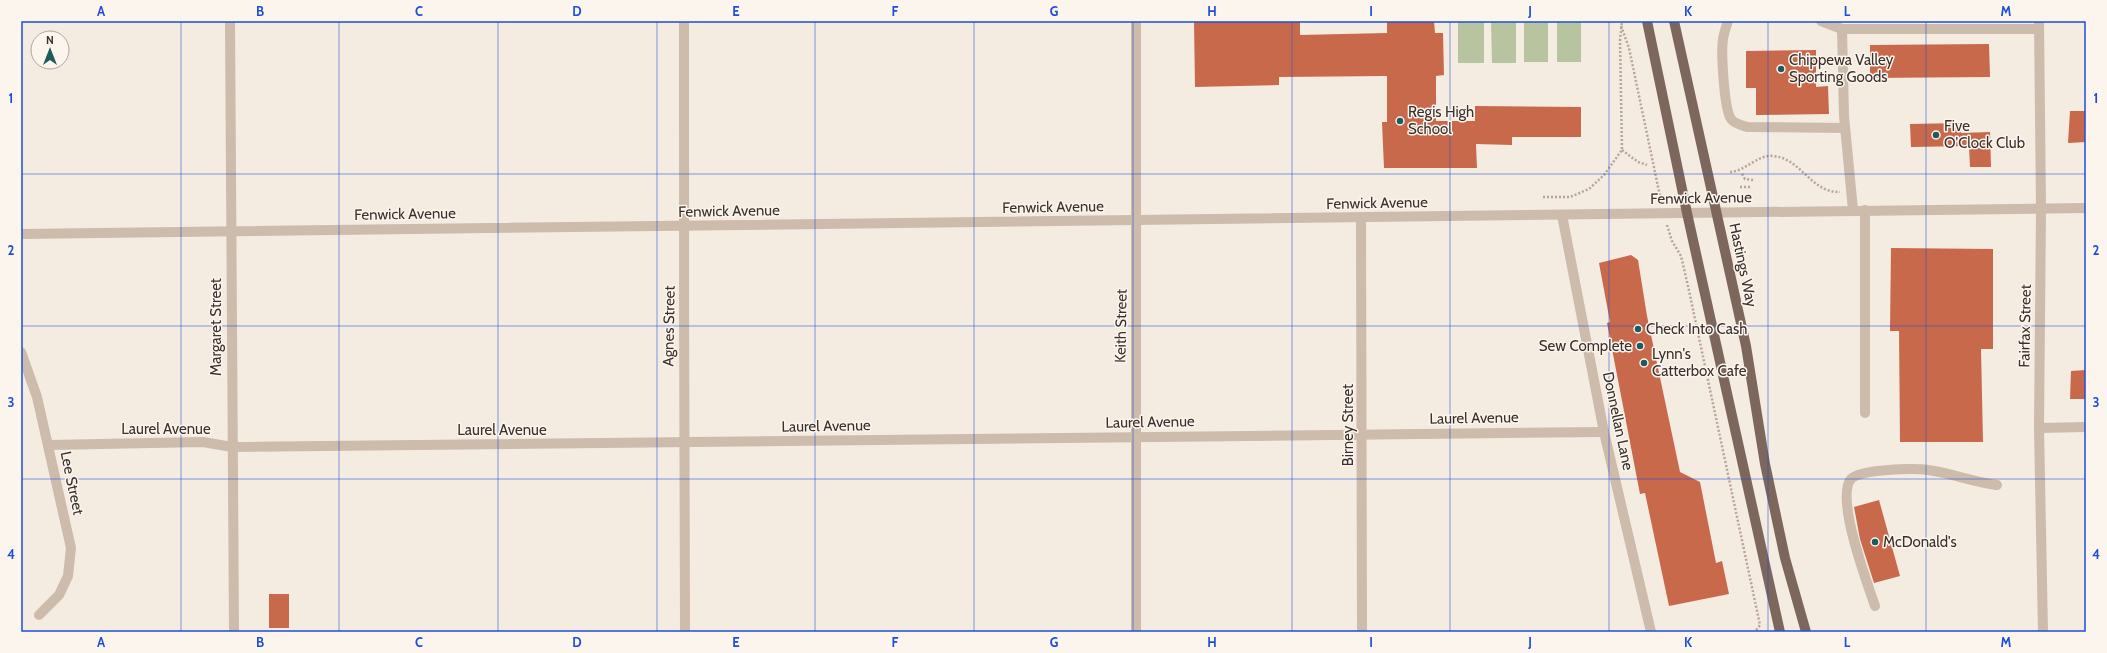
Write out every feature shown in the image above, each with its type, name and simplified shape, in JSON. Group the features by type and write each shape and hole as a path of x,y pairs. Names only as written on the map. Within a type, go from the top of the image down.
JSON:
{"main road":[{"path":"1646,21 1780,632"},
{"name":"Hastings Way","path":"1674,21 1746,346 1765,464 1785,558 1806,632"}],"street":[{"name":"Margaret Street","path":"230,21 234,632"},
{"name":"Agnes Street","path":"684,21 685,226 683,443 685,632"},
{"name":"Keith Street","path":"1136,21 1136,632"},
{"path":"1728,21 1723,40 1722,57 1727,108 1731,118 1738,125 1747,127 1845,128"},
{"path":"1821,21 1842,29 1868,25 2039,25"},
{"name":"Fairfax Street","path":"2039,25 2041,208 2039,428 2043,632"},
{"path":"1842,29 1845,128 1853,210"},
{"name":"Fenwick Avenue","path":"21,234 231,230 1137,221 2086,208"},
{"path":"1865,210 1865,413"},
{"name":"Donnellan Lane","path":"1562,215 1604,432 1651,632"},
{"name":"Birney Street","path":"1361,218 1363,434 1362,632"},
{"name":"Lee Street","path":"21,352 37,397 71,548 68,576 59,595 39,615"},
{"path":"2039,428 2086,427"},
{"name":"Laurel Avenue","path":"49,445 202,442 232,447 1604,432"},
{"path":"1875,606 1847,514 1845,493 1852,478 1856,475 1885,470 1913,468 1996,484"}],"path":[{"path":"1543,197 1570,197 1589,189 1604,175 1622,150 1622,21"},
{"path":"1621,26 1629,48 1669,235 1681,256 1688,286 1760,625 1756,632"},
{"path":"1622,150 1635,160 1647,165"},
{"path":"1730,172 1741,170 1766,156 1776,156 1792,163 1826,191 1851,192"},
{"path":"1742,174 1744,179 1753,180"},
{"path":"1740,187 1752,187"}],"green space":[{"path":"1458,21 1484,21 1484,63 1458,63"},
{"path":"1491,21 1516,21 1516,63 1492,63"},
{"path":"1524,21 1548,21 1548,62 1524,62"},
{"path":"1557,21 1581,21 1581,62 1557,62"}],"building":[{"path":"1194,21 1300,21 1300,35 1387,33 1387,21 1434,21 1435,33 1443,33 1444,75 1436,76 1436,121 1475,121 1475,106 1581,107 1581,137 1512,137 1512,145 1476,144 1477,168 1384,168 1382,122 1387,122 1387,76 1279,77 1279,85 1195,87"},
{"path":"1989,44 1990,77 1870,78 1870,45"},
{"name":"Chippewa Valley Sporting Goods","path":"1816,50 1816,87 1828,86 1829,114 1756,115 1756,88 1746,88 1746,51"},
{"path":"2070,111 2086,111 2086,142 2068,143"},
{"path":"1961,123 1961,133 1990,132 1991,167 1970,167 1969,146 1911,147 1910,124"},
{"path":"1891,248 1993,249 1993,349 1981,349 1983,442 1900,442 1899,331 1890,331"},
{"path":"1631,255 1638,260 1647,316 1680,472 1700,482 1716,563 1722,561 1729,594 1669,606 1645,493 1640,494 1607,323 1610,322 1599,263"},
{"path":"2086,370 2086,399 2070,399 2071,371"},
{"name":"McDonald's","path":"1879,500 1900,576 1874,583 1860,539 1854,507"},
{"path":"269,594 289,594 289,628 269,628"}],"place":[{"name":"Chippewa Valley Sporting Goods","path":"1781,69"},
{"name":"Regis High School","path":"1400,121"},
{"name":"Five O'Clock Club","path":"1936,135"},
{"name":"Check Into Cash","path":"1638,329"},
{"name":"Sew Complete","path":"1640,346"},
{"name":"Lynn's Catterbox Cafe","path":"1644,363"},
{"name":"McDonald's","path":"1875,542"}]}
